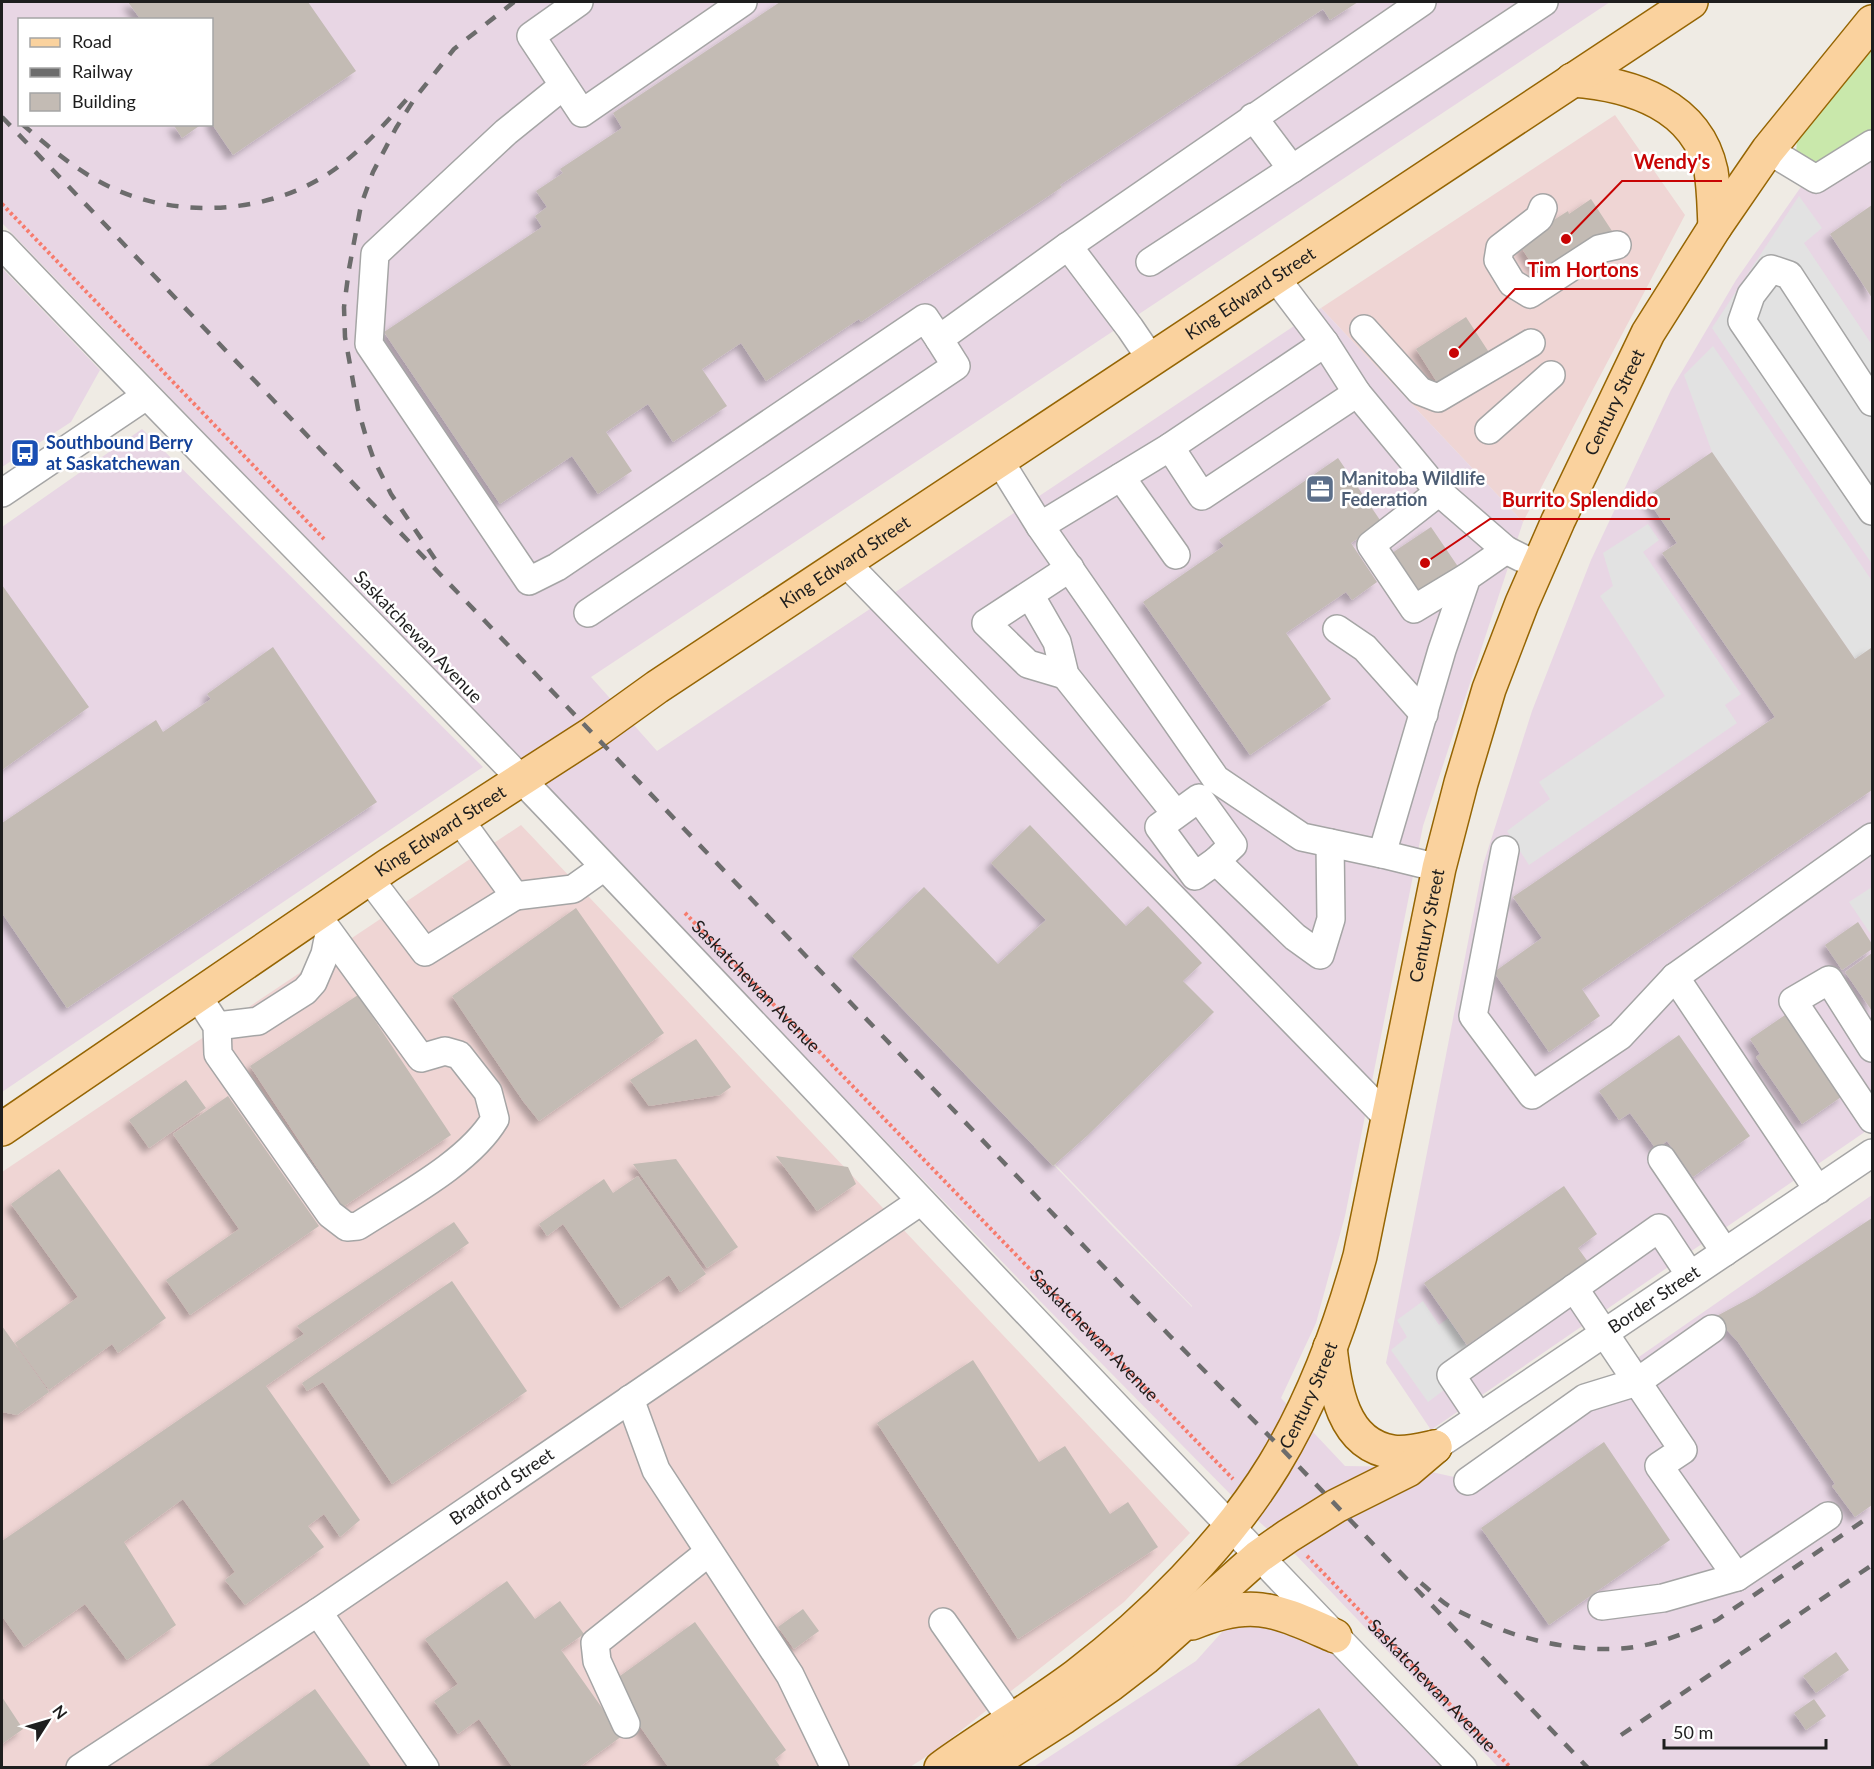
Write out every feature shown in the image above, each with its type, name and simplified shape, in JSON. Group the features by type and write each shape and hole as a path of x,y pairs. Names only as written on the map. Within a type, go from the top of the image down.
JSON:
{"main road":[{"name":"King Edward Street","path":"2,1129 198,995 322,924 369,878 593,733 657,687 844,562 1692,2"},
{"name":"Century Street","path":"941,1767 1075,1677 1138,1624 1176,1587 1229,1527 1283,1450 1330,1347 1347,1302 1360,1256 1439,868 1461,783 1505,644 1538,566 1648,333 1716,226 1768,150 1872,22"},
{"path":"1572,80 1597,81 1639,92 1666,105 1688,125 1702,148 1711,170 1716,226"},
{"path":"1330,1347 1338,1398 1347,1419 1359,1435 1374,1446 1391,1452 1405,1453 1435,1447"},
{"path":"984,1767 1110,1685 1258,1557 1336,1506 1408,1470 1435,1447"},
{"path":"1176,1630 1224,1611 1249,1608 1292,1618 1335,1636"}],"street":[{"path":"579,2 531,36 582,113 743,2"},
{"path":"939,339 1068,246 1422,2"},
{"path":"1150,262 1544,2"},
{"path":"564,86 506,132 375,254 371,310 369,344 529,581 566,560 925,318 956,366 588,613"},
{"path":"1253,117 1292,169"},
{"path":"1768,150 1816,179 1872,144"},
{"path":"1543,208 1539,218 1500,248 1498,260 1512,283 1530,294 1599,249 1617,245"},
{"name":"Saskatchewan Avenue","path":"2,245 146,396 521,779 1229,1527 1463,1767"},
{"path":"1068,246 1151,359"},
{"path":"1872,402 1789,275 1771,269 1750,295 1742,321 1872,511"},
{"path":"1275,277 1325,343 1357,393 1439,492 1506,550 1538,566"},
{"path":"1364,329 1420,391 1438,398 1531,343"},
{"path":"1040,526 1170,447 1325,343"},
{"path":"1489,430 1551,375"},
{"path":"1170,447 1202,496 1357,393"},
{"path":"2,492 146,396"},
{"path":"999,460 1040,526 1216,779 1302,837 1439,868"},
{"path":"1121,477 1176,555"},
{"path":"1439,492 1371,545 1414,609 1506,550"},
{"path":"844,562 1387,1117"},
{"path":"1065,675 1028,664 986,623 1070,568"},
{"path":"1382,854 1442,650 1467,577"},
{"path":"1030,595 1057,642 1065,675 1176,814"},
{"path":"1337,629 1365,648 1424,714"},
{"path":"1199,798 1233,846 1195,876 1159,827 1176,814 1199,798"},
{"path":"459,819 515,896"},
{"path":"1505,850 1473,1016 1532,1095 1620,1036 1675,977 1872,837"},
{"path":"1216,861 1295,937 1320,955 1331,919 1330,843"},
{"path":"369,878 425,952 515,896 573,889 604,867"},
{"path":"198,995 217,1026 218,1053 330,1214 347,1227 358,1226 448,1168 486,1133 495,1119 488,1092 459,1055 445,1051 421,1058 322,924"},
{"path":"217,1026 258,1021 304,991 313,982 325,954 322,924"},
{"path":"1675,977 1818,1190"},
{"path":"1872,1048 1828,980 1793,1001 1872,1119"},
{"name":"Border Street","path":"1435,1447 1872,1153"},
{"path":"1662,1159 1725,1252"},
{"name":"Bradford Street","path":"80,1767 318,1612 921,1202"},
{"path":"1479,1417 1451,1375 1659,1228 1690,1275"},
{"path":"1574,1288 1683,1450 1659,1466 1737,1576"},
{"path":"1468,1481 1585,1398 1638,1382 1712,1329"},
{"path":"630,1399 656,1470 790,1675 835,1767"},
{"path":"1602,1606 1663,1598 1737,1576 1828,1516"},
{"path":"626,1724 597,1661 595,1643 709,1551"},
{"path":"318,1612 425,1767"},
{"path":"943,1622 1012,1720"}],"path":[{"path":"2,204 325,540"},
{"name":"Saskatchewan Avenue","path":"685,913 1251,1498"},
{"name":"Saskatchewan Avenue","path":"1288,1536 1511,1767"}],"shaded area":[{"path":"2,2 1610,2 591,677 657,751 1321,308 1523,522 1423,826 1345,1216 1316,1323 1281,1398 1345,1466 1409,1467 1463,1479 1872,1195 1872,1767 1498,1767 1296,1555 1244,1508 1038,1299 2,223","holes":["902,1006 1192,1306 1114,1228"]},
{"path":"1872,94 1872,1127 1431,1430 1386,1363 1483,865 1532,711 1591,560 1671,390 1736,280 1835,138"},
{"path":"1615,115 1685,215 1523,522 1321,308"},
{"path":"1799,196 1822,228 1804,243 1872,345 1872,564 1712,328"},
{"path":"2,268 100,370 71,422 2,467"},
{"path":"1713,346 1872,581 1872,651 1871,649 1855,659 1712,452 1684,375"},
{"path":"142,429 483,767 2,1092 2,527"},
{"path":"1648,524 1659,540 1643,552 1741,694 1725,705 1737,723 1529,865 1507,831 1550,799 1539,782 1665,696 1600,596 1613,586 1603,553"},
{"path":"521,825 1190,1533 1124,1602 935,1751 910,1767 2,1768 2,1172"},
{"path":"1872,887 1872,936 1849,902"},
{"path":"1423,1301 1439,1325 1448,1318 1479,1364 1428,1402 1391,1350 1407,1337 1397,1320"},
{"path":"1258,1592 1297,1614 1446,1768 1032,1768 1196,1661"}],"green space":[{"path":"1872,47 1872,130 1818,167 1796,153 1797,141"}],"building":[{"path":"128,2 308,2 356,71 233,155 213,125 213,18 140,18"},
{"path":"780,2 1358,2 1330,20 1323,9 1060,185 1062,187 861,322 859,319 766,381 741,343 702,369 727,406 673,442 648,404 606,432 632,471 598,494 572,456 500,504 384,332 542,227 535,216 547,207 536,191 563,173 560,169 622,128 613,113"},
{"path":"174,126 199,126 182,138"},
{"path":"1591,199 1612,231 1541,278 1521,247 1552,227 1549,223 1568,211 1569,214"},
{"path":"1872,205 1872,298 1830,234"},
{"path":"1466,317 1492,357 1442,390 1416,349"},
{"path":"1712,452 1855,659 1871,648 1872,790 1582,989 1600,1016 1549,1052 1494,972 1542,938 1513,897 1775,717 1662,553 1677,543 1646,497"},
{"path":"1338,458 1382,523 1351,543 1377,582 1352,600 1346,592 1286,633 1331,699 1250,755 1143,602 1224,546 1219,540"},
{"path":"1431,527 1461,571 1419,599 1389,555"},
{"path":"2,585 89,707 2,770"},
{"path":"273,647 377,802 67,1008 2,913 2,823 156,720 163,732 211,699 207,694"},
{"path":"1030,825 1126,926 1148,906 1202,963 1183,981 1214,1012 1053,1166 852,956 924,887 998,964 1046,920 991,863"},
{"path":"576,908 664,1033 539,1121 452,996"},
{"path":"1858,922 1872,944 1872,949 1842,970 1825,945"},
{"path":"1872,953 1872,1011 1845,972"},
{"path":"358,995 451,1135 343,1207 250,1066"},
{"path":"1788,1013 1844,1095 1802,1124 1756,1057 1760,1054 1750,1039"},
{"path":"1679,1035 1750,1136 1693,1177 1667,1141 1656,1149 1630,1113 1619,1120 1599,1091"},
{"path":"696,1039 731,1087 720,1095 649,1106 630,1080"},
{"path":"186,1080 206,1108 149,1148 129,1120"},
{"path":"228,1096 319,1226 190,1315 166,1280 239,1229 173,1134"},
{"path":"776,1156 848,1167 856,1184 817,1211"},
{"path":"676,1159 738,1247 707,1268 633,1164"},
{"path":"59,1169 166,1318 118,1353 112,1344 49,1390 15,1343 78,1297 11,1204"},
{"path":"638,1176 706,1274 680,1292 669,1275 621,1308 563,1224 547,1236 539,1224 604,1179 613,1193"},
{"path":"1564,1186 1597,1234 1578,1248 1588,1262 1467,1345 1424,1283"},
{"path":"1872,1218 1872,1505 1855,1517 1832,1486 1835,1484 1738,1342 1715,1317 1754,1296"},
{"path":"454,1222 469,1243 266,1386 360,1520 340,1537 324,1514 308,1526 324,1547 245,1605 225,1580 235,1572 183,1499 124,1542 176,1625 127,1660 85,1604 24,1647 2,1616 2,1541 304,1334 297,1326"},
{"path":"452,1281 527,1391 392,1484 323,1382 307,1391 302,1383"},
{"path":"2,1326 49,1392 17,1415 2,1412"},
{"path":"973,1360 1039,1462 1065,1446 1110,1514 1128,1502 1158,1547 1018,1639 877,1423"},
{"path":"1604,1442 1670,1540 1549,1625 1481,1528"},
{"path":"507,1581 535,1619 560,1601 584,1634 561,1650 622,1736 578,1768 513,1768 479,1719 458,1734 434,1701 458,1684 425,1639"},
{"path":"803,1609 819,1631 794,1649 778,1627"},
{"path":"695,1622 786,1750 775,1759 781,1768 669,1768 637,1722 620,1676"},
{"path":"1836,1652 1849,1670 1816,1693 1803,1676"},
{"path":"315,1689 372,1768 205,1768"},
{"path":"2,1697 23,1729 2,1744"},
{"path":"1814,1699 1826,1716 1806,1730 1794,1713"},
{"path":"1319,1708 1360,1768 1233,1768"}],"railway":[{"path":"435,559 391,494 374,460 366,437 358,409 345,337 344,307 349,269 361,205 373,172 396,128 415,98 454,49 514,2"},
{"path":"24,126 76,167 112,188 137,198 164,204 219,208 273,199 323,177 357,151 407,99"},
{"path":"2,117 1170,1336 1283,1450 1588,1768"},
{"path":"1421,1583 1449,1606 1468,1616 1527,1638 1590,1649 1625,1648 1652,1644 1717,1620 1872,1515"},
{"path":"1621,1735 1872,1565"}],"place":[{"name":"Wendy's","path":"1566,239"},
{"name":"Tim Hortons","path":"1454,353"},
{"name":"Southbound Berry at Saskatchewan","path":"25,453"},
{"name":"Manitoba Wildlife Federation","path":"1320,489"},
{"name":"Burrito Splendido","path":"1425,563"}]}
